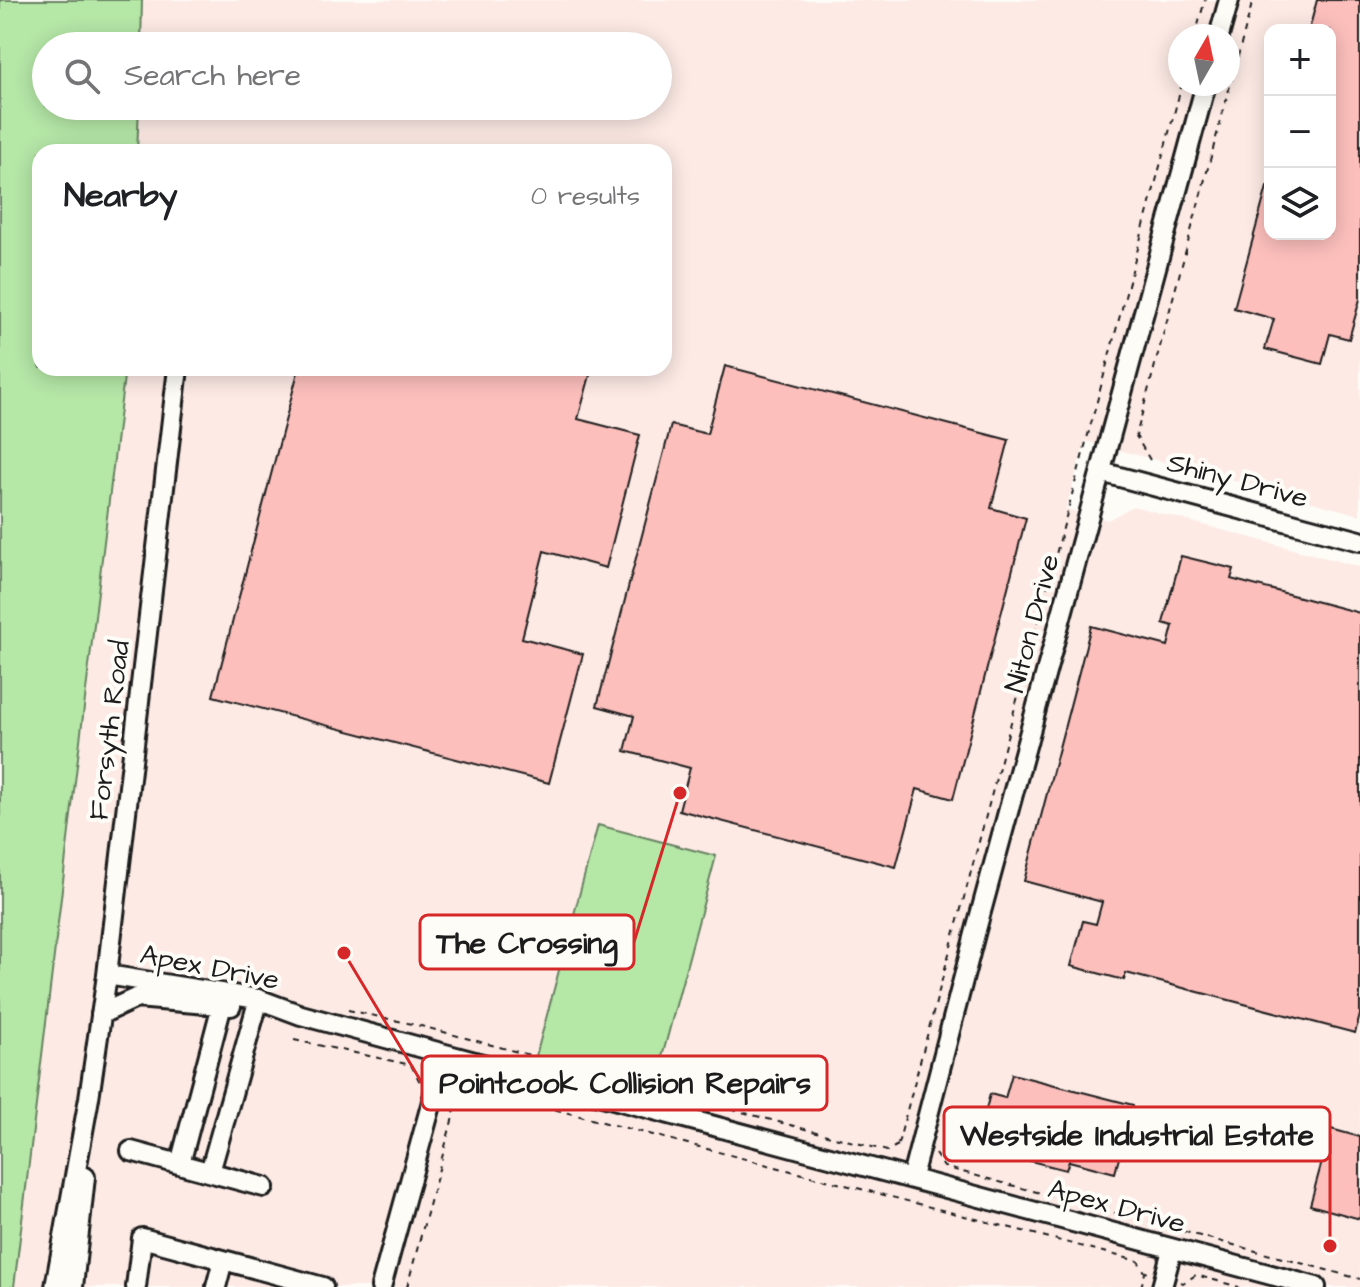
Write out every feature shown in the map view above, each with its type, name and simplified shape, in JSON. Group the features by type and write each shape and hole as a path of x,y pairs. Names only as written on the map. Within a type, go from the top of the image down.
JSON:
{"street":[{"path":"1222,24 1229,0"},
{"name":"Niton Drive","path":"912,1177 1203,96"},
{"name":"Forsyth Road","path":"55,1287 89,1098 107,975 177,376"},
{"name":"Shiny Drive","path":"1101,472 1360,541"},
{"name":"Apex Drive","path":"107,975 258,999 301,1015 1316,1287"},
{"name":"Apex Drive","path":"101,1014 136,998 301,1015"},
{"path":"180,1164 222,1005"},
{"path":"210,1172 256,1009"},
{"path":"381,1287 445,1054"},
{"name":"Forsyth Road","path":"73,1287 84,1200 89,1098"},
{"path":"131,1151 264,1187"},
{"path":"136,1287 142,1238 323,1287"},
{"path":"1163,1282 1172,1250"},
{"path":"216,1287 223,1260"}],"path":[{"path":"1198,24 1205,0"},
{"path":"1150,460 1136,436 1253,0"},
{"path":"336,1008 421,1026 887,1151 898,1144 1179,96"},
{"path":"294,1040 411,1065 421,1085 459,1095 472,1088 1138,1261 1145,1272 1163,1282 1183,1285 1196,1275 1239,1287"},
{"path":"407,1287 459,1095"},
{"path":"898,1144 936,1154 944,1167 1360,1279"},
{"path":"1141,1287 1145,1272"}],"shaded area":[{"path":"0,0 1360,0 1360,515 1085,441 1066,509 1108,520 1133,506 1360,567 1360,1287 0,1287"}],"green space":[{"path":"0,0 142,0 141,32 32,32 32,120 138,120 137,144 32,144 32,376 124,376 14,1287 0,1287"},
{"path":"598,825 716,856 654,1087 536,1056"}],"building":[{"path":"1317,0 1360,0 1360,299 1349,339 1330,334 1322,364 1265,349 1274,319 1234,308 1264,198 1264,240 1336,240 1336,24 1311,24"},
{"path":"725,366 1009,440 991,508 1026,518 953,799 917,789 896,867 679,810 690,768 625,751 634,716 597,706 671,425 707,434"},
{"path":"297,376 590,376 578,419 640,435 606,568 544,551 522,638 583,654 549,783 213,696"},
{"path":"1181,556 1234,569 1231,579 1360,613 1360,1015 1355,1033 1126,973 1124,980 1071,966 1083,921 1096,924 1102,902 1024,881 1091,626 1168,646 1173,626 1163,623"},
{"path":"1012,1074 1133,1105 1115,1173 1069,1161 1066,1170 976,1147 990,1094 1005,1098"},
{"path":"1331,1129 1360,1137 1360,1219 1310,1205"}],"place":[{"name":"The Crossing","path":"680,793"},
{"name":"Pointcook Collision Repairs","path":"344,953"},
{"name":"Westside Industrial Estate","path":"1330,1246"}]}
